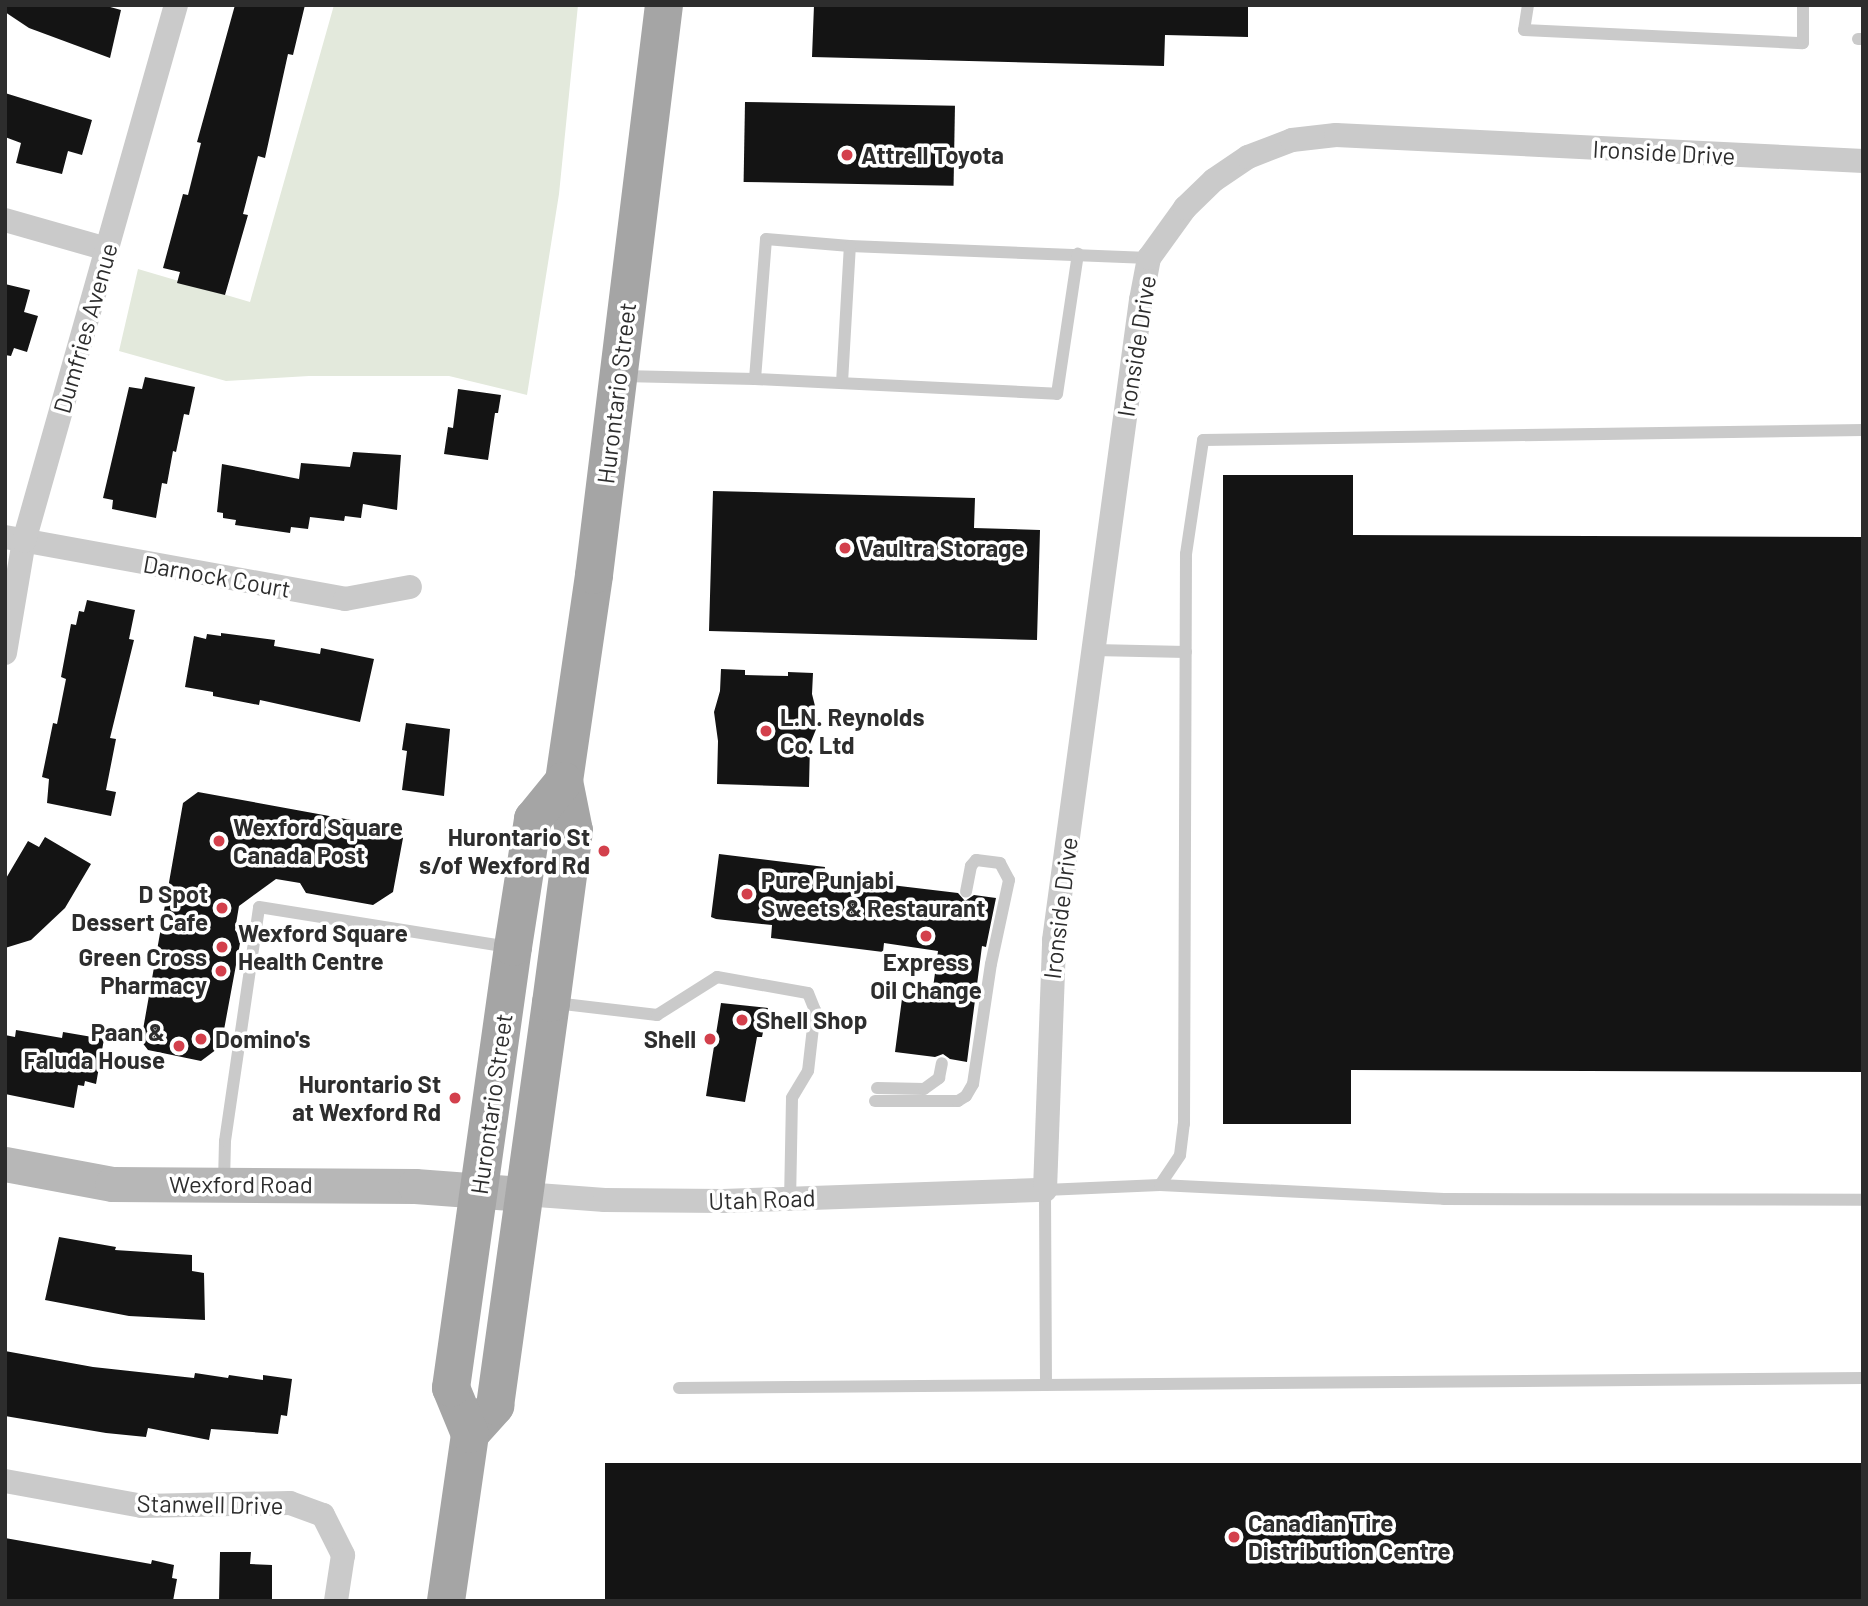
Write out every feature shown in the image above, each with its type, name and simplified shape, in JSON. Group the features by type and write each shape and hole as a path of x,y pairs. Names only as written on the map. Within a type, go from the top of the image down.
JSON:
{"main road":[{"name":"Hurontario Street","path":"564,781 533,819 513,947 451,1388 470,1434 495,1406 551,1003 574,831 564,781 594,575 664,5"},
{"path":"446,1601 470,1434"}],"street":[{"name":"Dumfries Avenue","path":"5,653 14,539 107,249 176,5"},
{"name":"Ironside Drive","path":"1045,1190 1051,967 1141,300 1149,258 1185,208 1213,180 1248,157 1292,140 1336,135 1863,161"},
{"path":"5,220 107,249"},
{"name":"Darnock Court","path":"14,539 345,599 410,587"},
{"name":"Wexford Road","path":"5,1164 113,1184 224,1182 415,1186 479,1191"},
{"name":"Utah Road","path":"479,1191 605,1200 790,1199 1045,1190"},
{"name":"Stanwell Drive","path":"5,1481 142,1506 290,1503 323,1515 343,1555 336,1601"}],"lane":[{"path":"1528,5 1524,30 1803,43 1804,5"},
{"path":"755,379 766,239 850,246 1149,258"},
{"path":"842,383 850,246"},
{"path":"618,376 755,379 1057,394 1078,254"},
{"path":"1160,1185 1180,1155 1184,1124 1186,554 1203,440 1863,430"},
{"path":"1094,650 1186,652"},
{"path":"942,1063 939,1078 924,1089 876,1094 958,1101 966,1096 973,1084 991,964 1009,880 1000,863 976,860 971,866 966,892"},
{"path":"224,1182 225,1141 259,907 513,947"},
{"path":"551,1003 657,1015 717,977 808,993 815,1010 808,1071 792,1098 790,1199"},
{"path":"1046,1385 1045,1190 1160,1185 1444,1199 1863,1200"},
{"path":"680,1388 1863,1378"}],"shaded area":[{"path":"334,5 578,5 559,194 527,395 449,376 309,376 226,381 119,351 138,269 250,302"}],"building":[{"path":"5,5 103,5 121,10 110,58 29,28 5,12"},
{"path":"235,5 305,5 293,55 288,54 265,158 258,156 243,214 248,215 225,295 177,283 180,272 163,268 183,194 188,195 201,143 197,142"},
{"path":"814,5 1248,5 1248,37 1165,35 1164,66 812,57"},
{"path":"5,93 92,120 82,155 68,151 62,174 16,163 21,143 5,137"},
{"path":"745,102 955,106 954,186 744,182"},
{"path":"5,284 30,290 24,312 38,316 27,352 14,348 11,356 5,355"},
{"path":"145,377 195,387 189,415 184,414 176,452 173,451 167,484 162,483 156,518 112,509 113,500 103,498 129,387 142,389"},
{"path":"458,389 501,395 498,413 495,413 488,460 444,454 448,427 453,428"},
{"path":"353,452 401,455 397,510 363,504 361,518 345,516 344,521 310,517 308,529 291,527 290,533 235,525 236,520 223,518 223,513 217,512 222,464 299,479 301,463 350,467"},
{"path":"1223,475 1353,475 1353,535 1863,537 1863,1072 1351,1070 1351,1124 1223,1124"},
{"path":"713,491 975,498 974,528 1040,530 1037,640 709,631"},
{"path":"87,600 135,610 129,639 134,640 110,738 116,739 106,790 116,792 111,816 47,803 49,779 42,777 53,723 57,724 66,679 61,677 71,624 76,625 79,611 84,612"},
{"path":"221,633 275,640 274,646 320,654 321,648 374,659 360,722 260,700 259,705 213,696 213,692 185,687 194,636 206,639 207,634 221,636"},
{"name":"L.N. Reynolds Co. Ltd","path":"721,669 745,670 745,675 788,676 788,672 813,673 812,694 819,722 810,744 809,787 717,784 718,741 714,712 720,691"},
{"path":"406,723 450,729 444,796 402,790 407,751 402,750"},
{"path":"198,792 395,828 403,838 393,892 373,905 306,893 300,883 276,879 239,906 235,930 241,938 221,1046 201,1061 148,1050 141,1041 183,803"},
{"path":"45,837 91,864 65,908 31,940 5,948 5,880 28,841 39,847"},
{"path":"719,854 825,867 824,877 958,893 965,901 974,895 996,898 986,947 982,946 967,1062 950,1059 943,1054 935,1057 895,1052 903,991 932,995 938,951 884,943 883,952 771,938 772,925 711,917"},
{"path":"721,1003 768,1008 762,1037 757,1037 745,1102 706,1096"},
{"path":"16,1030 62,1038 63,1032 104,1039 96,1084 85,1081 84,1086 78,1085 74,1108 5,1094 5,1035 15,1037"},
{"path":"59,1237 116,1247 115,1250 192,1255 192,1271 204,1273 205,1320 129,1316 45,1300"},
{"path":"5,1351 93,1367 194,1378 195,1373 228,1378 229,1375 263,1380 263,1375 292,1379 287,1416 281,1415 278,1434 211,1429 209,1440 148,1428 146,1437 106,1433 5,1416"},
{"name":"Canadian Tire Distribution Centre","path":"605,1463 1863,1463 1863,1601 605,1601"},
{"path":"5,1538 151,1564 152,1560 174,1565 172,1578 177,1579 173,1601 5,1601"},
{"path":"220,1552 251,1552 250,1564 272,1565 272,1601 219,1601"}],"place":[{"name":"Attrell Toyota","path":"847,155"},
{"name":"Vaultra Storage","path":"845,548"},
{"name":"L.N. Reynolds Co. Ltd","path":"766,731"},
{"name":"Wexford Square Canada Post","path":"219,841"},
{"name":"Hurontario St s/of Wexford Rd","path":"604,851"},
{"name":"Pure Punjabi Sweets & Restaurant","path":"747,894"},
{"name":"D Spot Dessert Cafe","path":"222,908"},
{"name":"Express Oil Change","path":"926,936"},
{"name":"Wexford Square Health Centre","path":"222,947"},
{"name":"Green Cross Pharmacy","path":"221,971"},
{"name":"Shell Shop","path":"742,1020"},
{"name":"Domino's","path":"201,1039"},
{"name":"Shell","path":"710,1039"},
{"name":"Paan & Faluda House","path":"179,1046"},
{"name":"Hurontario St at Wexford Rd","path":"455,1098"},
{"name":"Canadian Tire Distribution Centre","path":"1234,1537"}]}
